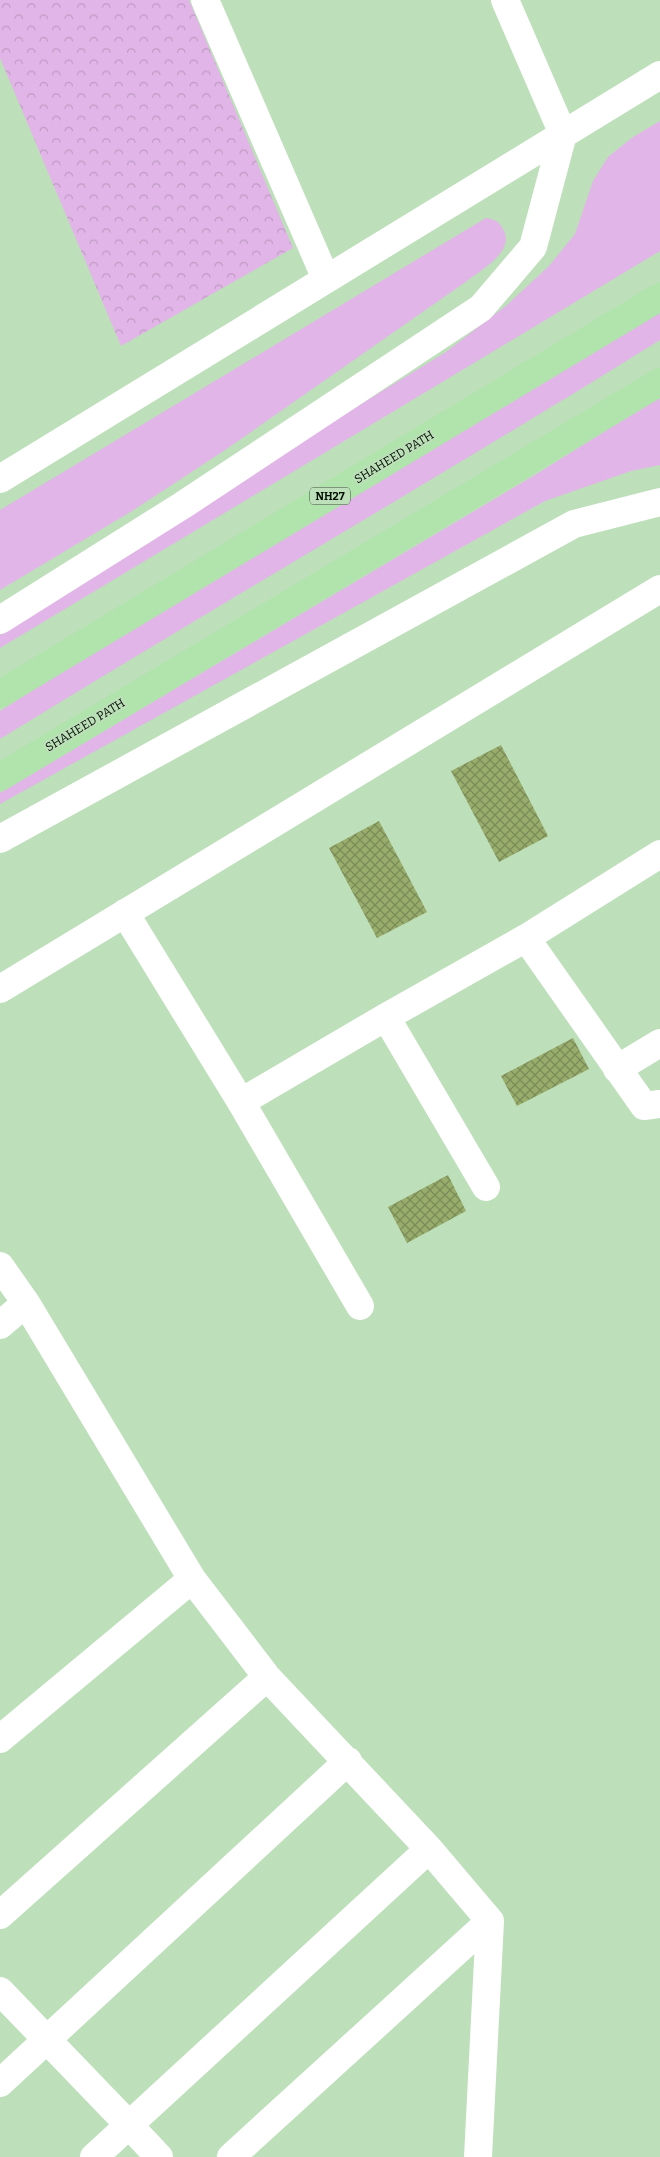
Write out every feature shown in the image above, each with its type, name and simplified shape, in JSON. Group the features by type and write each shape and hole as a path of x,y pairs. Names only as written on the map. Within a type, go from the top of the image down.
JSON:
{"highway":[{"name":"SHAHEED PATH","path":"0,694 660,297"},
{"name":"SHAHEED PATH","path":"0,777 660,382"}],"street":[{"path":"205,0 326,279"},
{"path":"0,620 183,505 481,308 533,247 563,134 505,0"},
{"path":"0,479 660,75"},
{"path":"0,839 574,524 660,502"},
{"path":"0,988 660,589"},
{"path":"241,1102 526,938 660,854"},
{"path":"125,913 241,1102 360,1306"},
{"path":"526,938 644,1106 660,1104"},
{"path":"386,1017 486,1187"},
{"path":"617,1069 660,1043"},
{"path":"0,1266 26,1304 192,1579 267,1677 429,1849 490,1921 478,2157"},
{"path":"0,1325 26,1304"},
{"path":"0,1739 192,1579"},
{"path":"0,1915 267,1677"},
{"path":"0,2083 348,1761"},
{"path":"94,2157 429,1849"},
{"path":"231,2157 490,1921"},
{"path":"0,1991 159,2157"}],"green space":[{"path":"0,0 189,0 293,248 121,346 0,58"},
{"path":"660,121 660,251 0,648 0,635 348,412 446,352 507,305 549,266 575,234 593,181 608,157 633,137"},
{"path":"486,218 495,220 501,225 506,239 500,253 487,266 228,448 132,511 0,590 0,510"},
{"path":"660,310 660,340 496,441 0,739 0,711 173,601"},
{"path":"660,397 660,465 631,471 545,501 0,804 0,793 535,475"}],"building":[{"path":"501,745 548,836 499,862 451,771"},
{"path":"379,821 427,912 377,938 329,848"},
{"path":"573,1038 589,1069 517,1106 501,1076"},
{"path":"448,1175 466,1211 407,1243 388,1207"}]}
